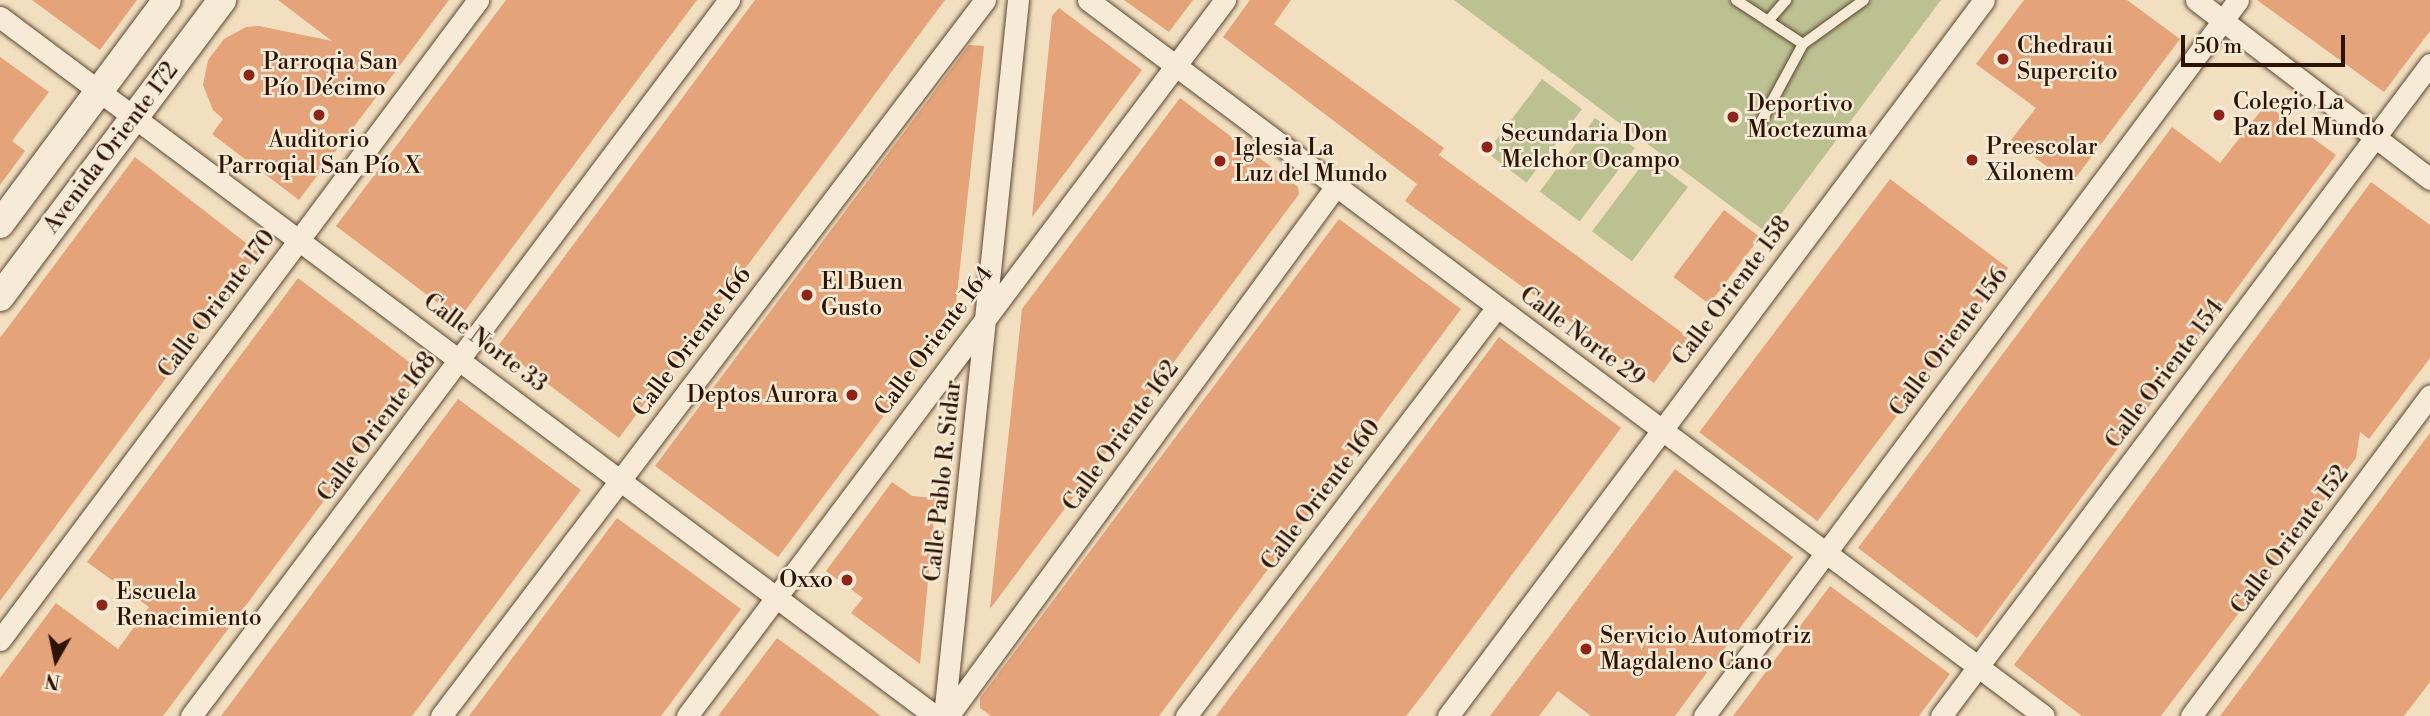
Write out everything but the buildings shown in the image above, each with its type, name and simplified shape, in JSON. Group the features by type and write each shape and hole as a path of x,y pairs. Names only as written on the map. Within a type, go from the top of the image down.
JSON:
{"street":[{"name":"Avenida Oriente 172","path":"0,224 167,0"},
{"name":"Avenida Oriente 172","path":"0,297 222,0"},
{"name":"Calle Oriente 170","path":"0,640 478,0"},
{"name":"Calle Oriente 168","path":"191,716 729,0"},
{"name":"Calle Oriente 166","path":"441,716 985,0"},
{"name":"Calle Pablo R. Sidar","path":"946,716 1018,0"},
{"name":"Calle Norte 29","path":"1088,0 2044,716"},
{"name":"Calle Oriente 164","path":"687,716 987,313 1225,0"},
{"name":"Calle Oriente 158","path":"1448,716 1984,0"},
{"path":"2196,0 2430,179"},
{"name":"Calle Oriente 156","path":"1704,716 2238,0"},
{"name":"Calle Norte 33","path":"0,17 462,358 935,716"},
{"name":"Calle Oriente 154","path":"1941,716 2430,64"},
{"name":"Calle Oriente 162","path":"946,716 1336,186"},
{"name":"Calle Oriente 160","path":"1186,716 1497,307"},
{"name":"Calle Oriente 152","path":"2191,716 2430,395"}],"lane":[{"path":"1736,0 1802,44"},
{"path":"1768,21 1786,0"},
{"path":"1756,131 1802,44 1863,0"}],"green space":[{"name":"Deportivo Moctezuma","path":"1454,0 1941,0 1767,233"},
{"path":"1542,79 1582,109 1527,183 1487,152"},
{"path":"1595,118 1635,148 1580,222 1540,191"},
{"path":"1648,157 1688,187 1632,261 1592,231"}],"place":[{"name":"Chedraui Supercito","path":"2003,59"},
{"name":"Parroqia San Pío Décimo","path":"249,75"},
{"name":"Auditorio Parroqial San Pío X","path":"319,115"},
{"name":"Colegio La Paz del Mundo","path":"2219,115"},
{"name":"Deportivo Moctezuma","path":"1733,117"},
{"name":"Secundaria Don Melchor Ocampo","path":"1487,147"},
{"name":"Preescolar Xilonem","path":"1972,160"},
{"name":"Iglesia La Luz del Mundo","path":"1220,161"},
{"name":"El Buen Gusto","path":"807,295"},
{"name":"Deptos Aurora","path":"852,395"},
{"name":"Oxxo","path":"847,580"},
{"name":"Escuela Renacimiento","path":"102,605"},
{"name":"Servicio Automotriz Magdaleno Cano","path":"1586,649"}]}
